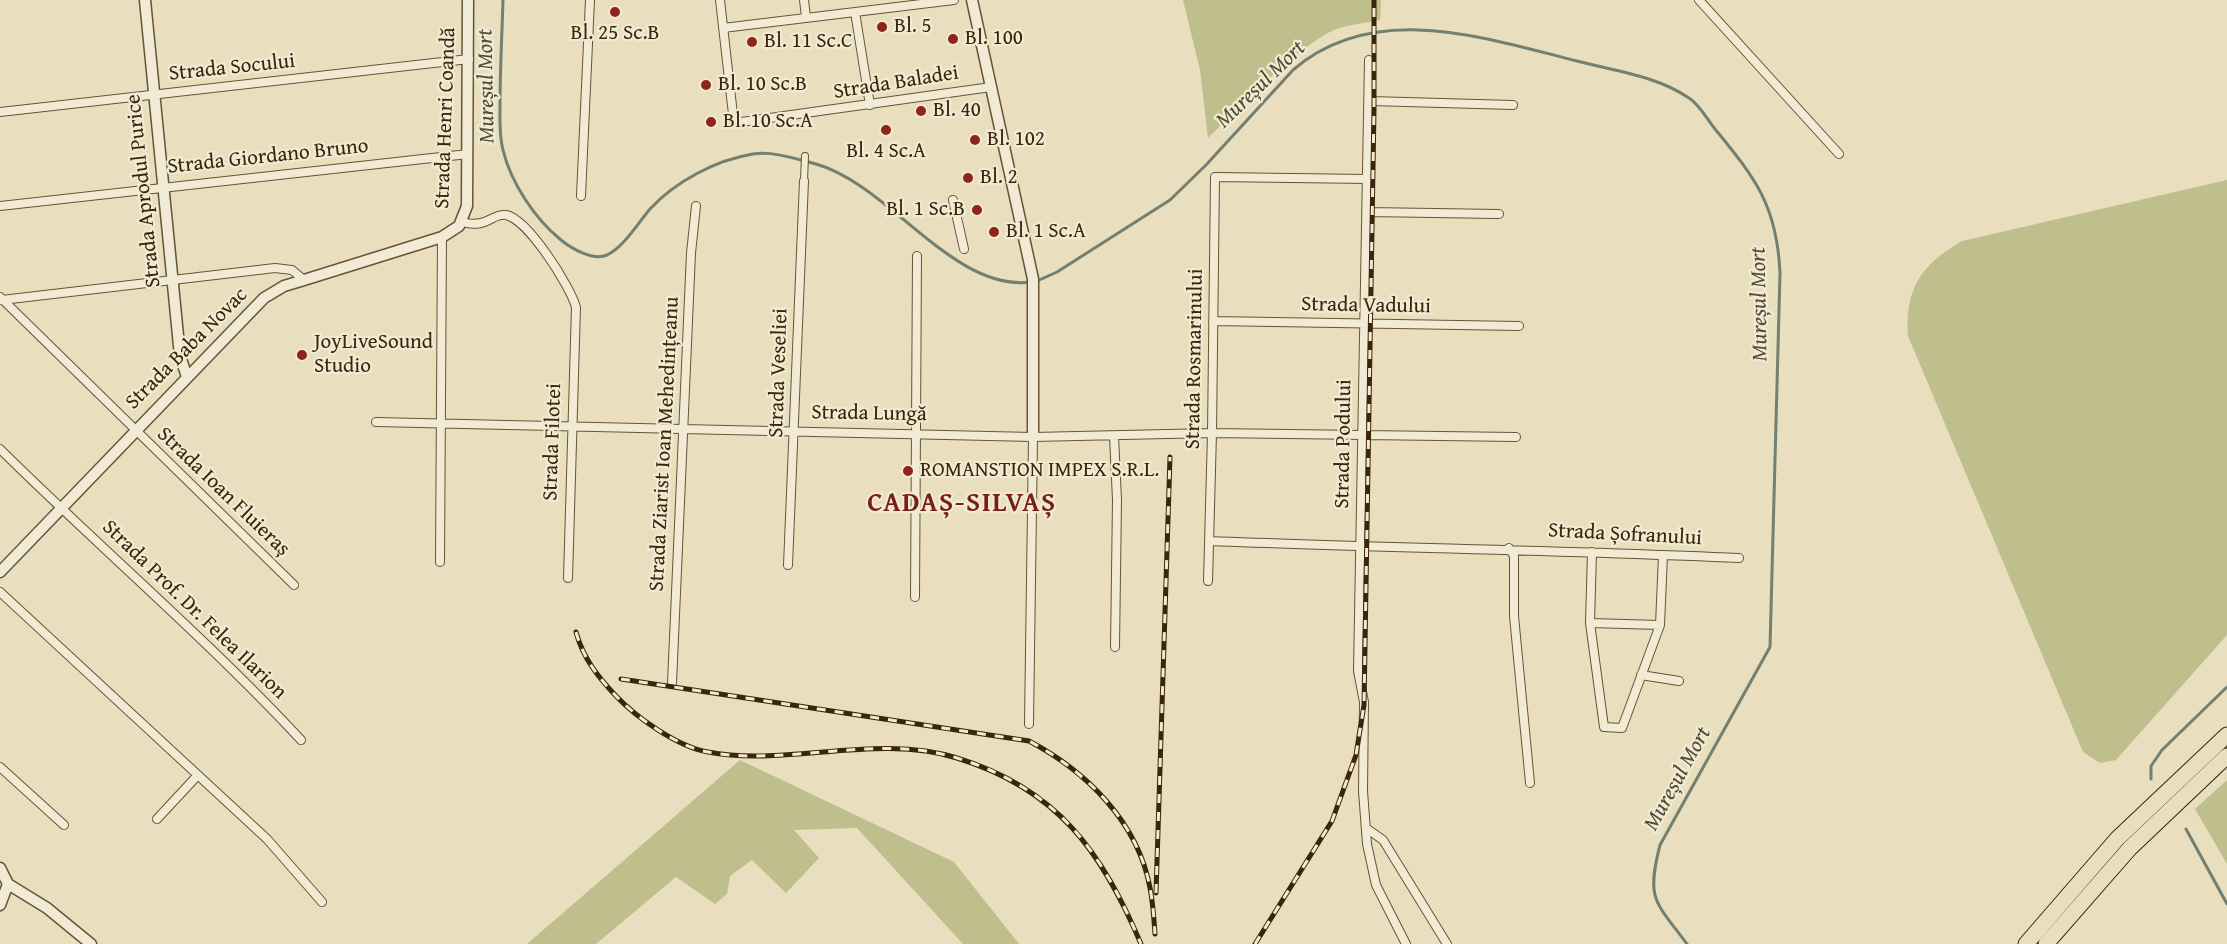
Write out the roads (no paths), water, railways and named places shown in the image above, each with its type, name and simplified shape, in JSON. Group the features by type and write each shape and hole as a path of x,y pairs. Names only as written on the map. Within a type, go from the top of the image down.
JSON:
{"highway":[{"path":"2026,944 2109,848 2227,735"},
{"path":"2046,944 2130,848 2227,756"}],"street":[{"name":"Strada Aprodul Purice","path":"145,0 180,356 187,377"},
{"name":"Strada Henri Coandă","path":"447,235 462,222 467,206 468,0"},
{"path":"581,196 590,0"},
{"path":"720,0 723,28 954,0"},
{"path":"804,0 806,17"},
{"path":"972,0 1033,279 1035,299 1029,724"},
{"path":"1699,0 1839,154"},
{"path":"855,12 870,105"},
{"name":"Strada Baladei","path":"723,28 735,123 991,87"},
{"name":"Strada Socului","path":"0,112 469,59"},
{"name":"Strada Podului","path":"1369,60 1358,671 1364,702 1362,782 1366,828 1376,885 1406,944"},
{"path":"1370,101 1513,105"},
{"name":"Strada Giordano Bruno","path":"0,206 468,154"},
{"path":"804,181 805,156"},
{"name":"Strada Rosmarinului","path":"1208,580 1215,177 1368,179"},
{"name":"Strada Veseliei","path":"788,565 804,181"},
{"path":"953,200 964,249"},
{"name":"Strada Ziarist Ioan Mehedințeanu","path":"672,683 696,206"},
{"path":"1368,212 1499,214"},
{"name":"Strada Filotei","path":"462,222 477,226 502,216 512,218 527,231 556,268 576,307 568,578"},
{"path":"440,562 447,235"},
{"name":"Strada Baba Novac","path":"0,572 264,298 284,286 447,235"},
{"path":"915,597 917,256"},
{"path":"1,299 275,268 292,270 304,280"},
{"name":"Strada Ioan Fluieraș","path":"1,299 294,585"},
{"name":"Strada Vadului","path":"1213,321 1519,326"},
{"name":"Strada Lungă","path":"376,422 1033,437 1212,433 1516,437"},
{"path":"1114,436 1117,500 1115,648"},
{"name":"Strada Prof. Dr. Felea Ilarion","path":"0,448 60,508 243,678 301,740"},
{"path":"1209,541 1360,547 1509,548 1514,556 1514,616 1530,783"},
{"name":"Strada Șofranului","path":"1509,548 1739,558"},
{"path":"1592,552 1590,623 1604,727 1622,728 1660,625 1663,555"},
{"path":"0,592 267,839 322,902"},
{"path":"1590,623 1660,625"},
{"path":"1641,675 1679,681"},
{"path":"0,767 64,825"},
{"path":"157,819 197,776"},
{"path":"1366,828 1383,840 1447,944"},
{"path":"0,868 8,884 47,908 91,944"},
{"path":"0,905 8,884"}],"waterway":[{"name":"Mureșul Mort","path":"503,0 500,79 503,150 512,175 533,211 551,231 577,250 589,255 607,255 625,241 660,199 684,181 725,161 753,154 769,154 816,164 843,176 870,193 948,255 975,271 1002,281 1031,282"},
{"name":"Mureșul Mort","path":"1037,281 1057,272 1170,200 1206,165 1293,70 1325,49 1359,36 1394,30 1468,35 1650,79 1677,91 1696,104 1742,163 1762,195 1774,229 1780,273 1770,647 1660,845 1656,863 1654,878 1656,899 1687,944"},
{"path":"2151,779 2151,766 2162,750 2227,687"},
{"path":"2186,829 2227,904"}],"railway":[{"path":"1255,944 1332,821 1356,755 1364,705 1374,0"},
{"path":"1156,893 1170,457"},
{"path":"576,632 592,667 625,705 671,738 696,749 738,756 864,749 927,751 957,758 992,771 1023,787 1049,806 1072,828 1092,853 1110,880 1141,944"},
{"path":"621,679 1029,741 1050,753 1089,783 1121,820 1144,864 1151,894 1155,934"}],"place":[{"name":"Bl. 25 Sc.B","path":"615,12"},
{"name":"Bl. 5","path":"882,27"},
{"name":"Bl. 100","path":"953,39"},
{"name":"Bl. 11 Sc.C","path":"752,42"},
{"name":"Bl. 10 Sc.B","path":"706,85"},
{"name":"Bl. 40","path":"921,111"},
{"name":"Bl. 10 Sc.A","path":"711,122"},
{"name":"Bl. 4 Sc.A","path":"886,130"},
{"name":"Bl. 102","path":"975,140"},
{"name":"Bl. 2","path":"968,178"},
{"name":"Bl. 1 Sc.B","path":"977,210"},
{"name":"Bl. 1 Sc.A","path":"994,232"},
{"name":"JoyLiveSound Studio","path":"302,355"},
{"name":"ROMANSTION IMPEX S.R.L.","path":"908,471"}],"district":[{"name":"CADAȘ-SILVAȘ","path":"962,504"}]}
